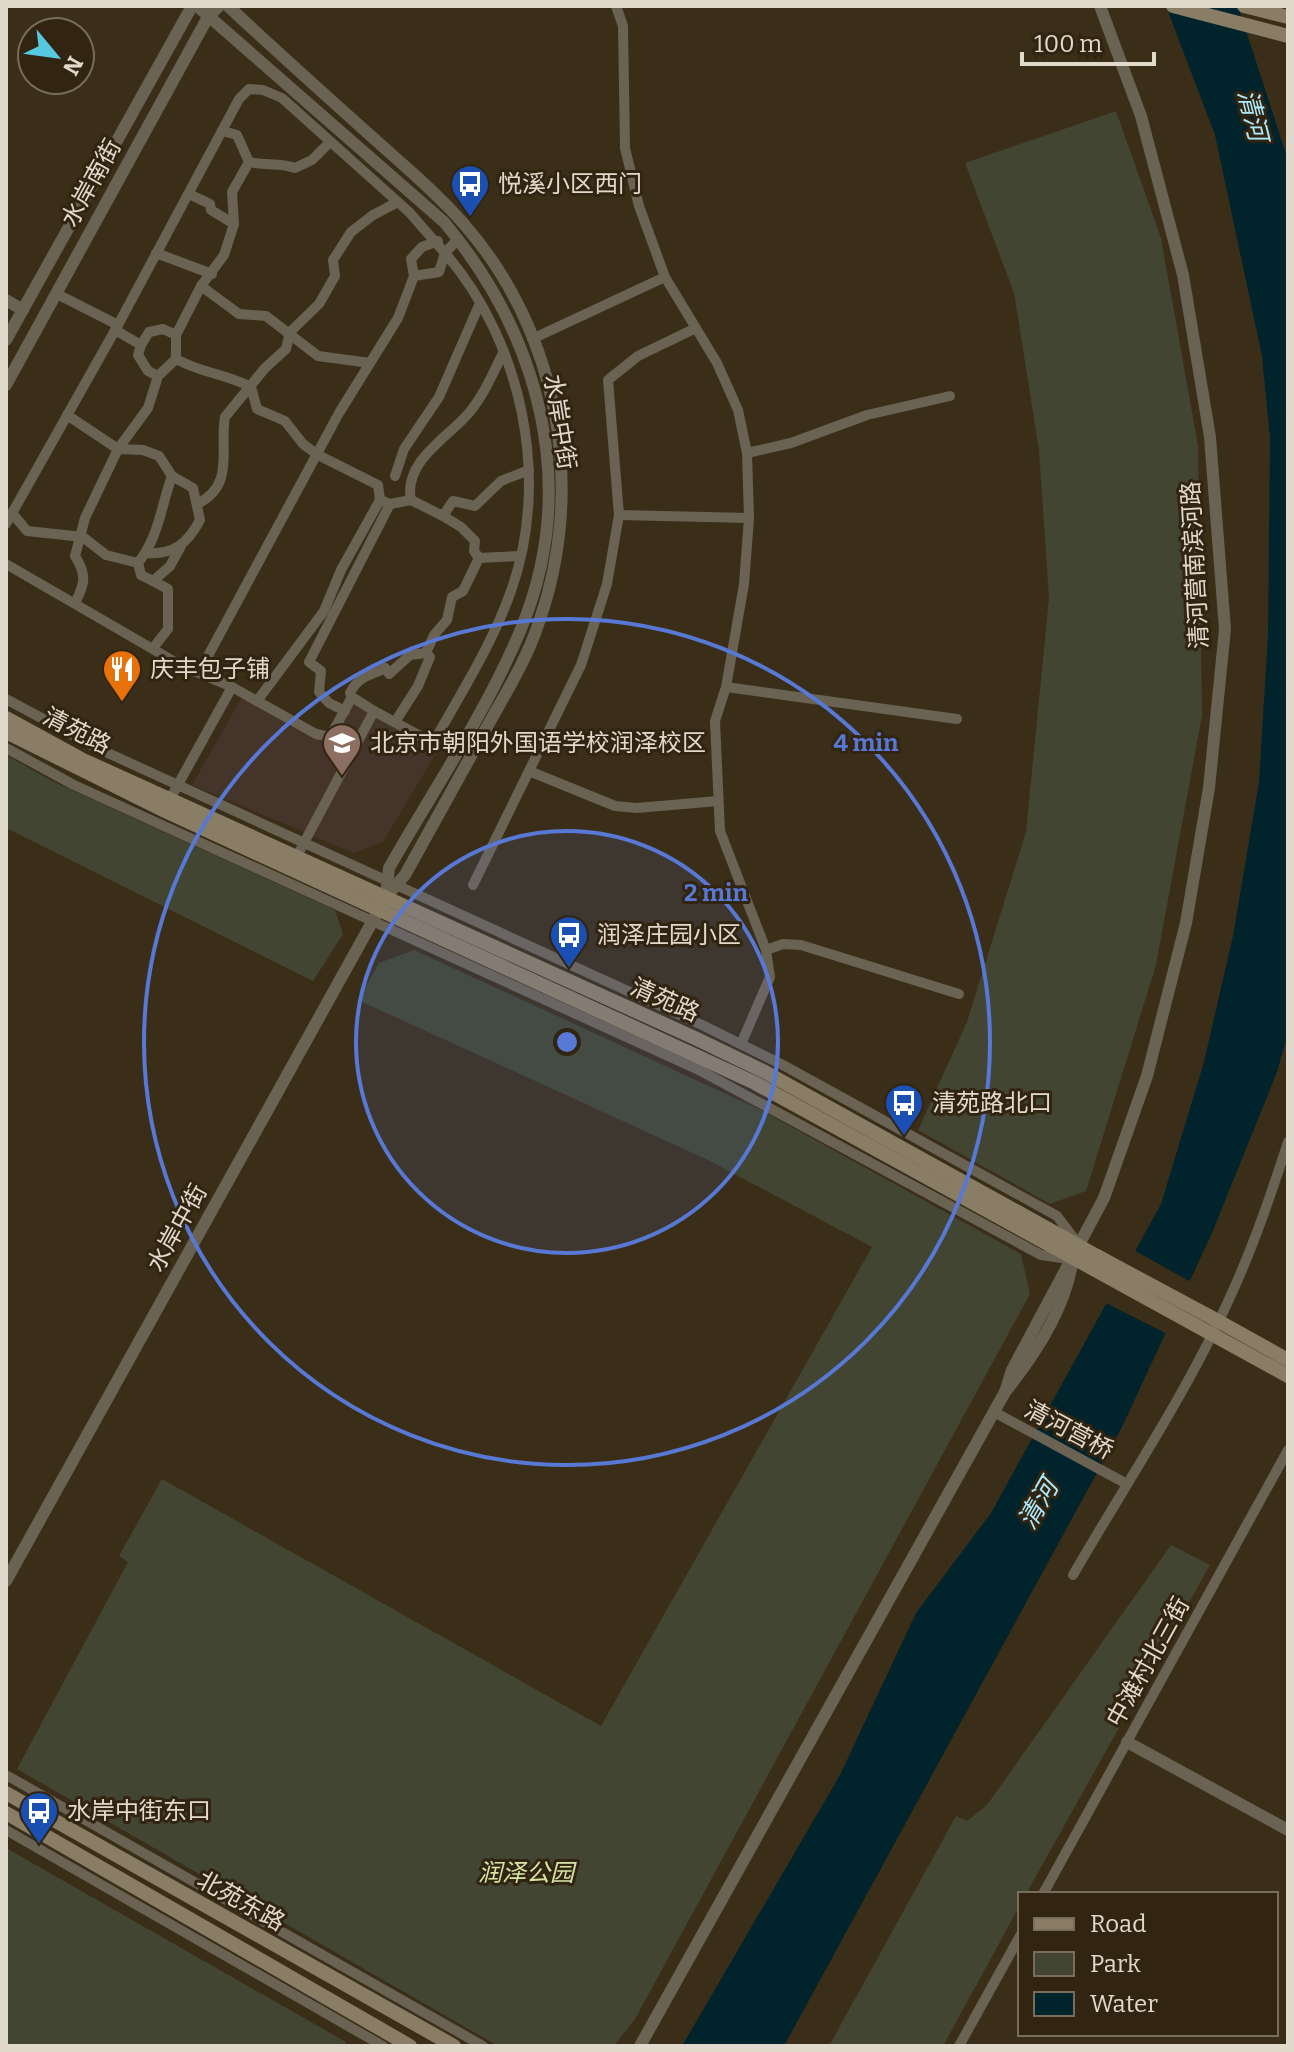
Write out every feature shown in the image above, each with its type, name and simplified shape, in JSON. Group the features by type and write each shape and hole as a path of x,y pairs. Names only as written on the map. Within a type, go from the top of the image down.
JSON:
{"main road":[{"path":"1173,6 1288,36"},
{"path":"1244,6 1285,13"},
{"name":"清苑路","path":"6,718 81,759 170,799 301,849 384,899"},
{"name":"清苑路","path":"6,732 82,773 384,899 755,1083 1093,1262 1288,1376"},
{"name":"清苑路","path":"1213,1330 1288,1360"},
{"name":"北苑东路","path":"6,1793 454,2046"},
{"name":"北苑东路","path":"6,1813 407,2045"},
{"path":"343,1983 360,1976"}],"street":[{"name":"水岸中街","path":"194,6 413,192 458,239 504,307 537,391 547,451 545,547 522,627 504,668 389,868 384,899"},
{"name":"水岸南街","path":"6,340 194,6"},
{"name":"水岸南街","path":"6,385 208,17 219,6"},
{"name":"水岸中街","path":"6,1581 384,899 525,658 551,582 563,514 561,455 550,385 513,293 463,223 228,6"},
{"path":"616,6 623,26 625,148 639,206 665,277 717,363 738,410 747,453 749,518 744,584 726,687 715,721 720,831 766,950 770,977 741,1044"},
{"name":"清河营南滨河路","path":"1076,1253 1104,1198 1147,1076 1186,923 1209,788 1225,629 1210,437 1183,275 1141,116 1100,6"},
{"path":"6,524 239,99 249,89 263,90 282,98 438,241 480,303 503,353 519,399 529,470 520,556 488,647 433,743 352,697"},
{"path":"223,131 237,135 249,162 266,167 282,163 295,168 312,160 329,143"},
{"path":"75,603 84,586 85,572 75,556 83,537 85,518 118,449 148,408 158,376 176,359 176,335 201,286 212,274 234,224 232,192 249,162"},
{"path":"189,194 210,204 211,210 234,224"},
{"path":"197,504 208,499 220,480 227,441 225,417 286,349 290,332 319,304 335,276 333,260 351,232 373,215 398,202"},
{"path":"414,276 439,272 445,253 458,239"},
{"path":"203,673 209,654 318,455 398,318 414,276 411,259 422,247 438,241"},
{"path":"156,253 212,274"},
{"path":"532,339 665,277"},
{"path":"201,286 239,314 266,316 318,356 370,363"},
{"path":"57,294 141,345"},
{"path":"6,300 23,310"},
{"path":"378,485 395,476 404,449 439,397 480,303"},
{"path":"473,885 581,665 607,584 619,515 608,380 638,356 696,328"},
{"path":"158,376 148,371 138,355 141,345 149,332 163,329 176,335"},
{"path":"409,494 414,472 436,443 468,415 503,353"},
{"path":"176,359 195,370 229,375 251,387 257,409 285,421 303,444 318,455 378,485 385,502 309,662 321,671 319,692 329,703 345,711"},
{"path":"747,453 791,443 867,415 950,396"},
{"path":"67,415 118,449 143,450 159,456 172,476 193,488 200,520 170,566 153,581"},
{"path":"443,516 453,501 475,506 501,481 529,470"},
{"path":"138,563 154,539 172,476"},
{"path":"395,476 409,494 461,527 475,541 474,551 479,558"},
{"path":"257,701 324,611 341,570 385,502 409,494"},
{"path":"12,513 27,531 83,537 106,555 138,563"},
{"path":"619,515 749,518"},
{"path":"146,553 160,554 181,546"},
{"path":"479,558 520,556"},
{"path":"426,653 434,635 447,620 452,597 463,591 479,558"},
{"path":"138,563 141,575 168,589 168,629 153,648"},
{"path":"6,564 182,666 232,687 316,734 330,737 352,697 350,693 363,676 385,668 389,674 410,655 426,653"},
{"path":"395,722 418,686 430,657 426,653"},
{"path":"170,799 232,687"},
{"path":"726,687 957,719"},
{"path":"6,699 56,728 178,785 301,849 374,711"},
{"path":"6,748 74,785 384,899 741,1044 1057,1216 1076,1253 1018,1357 1005,1392 640,2046"},
{"path":"529,771 615,806 637,808 718,801"},
{"path":"766,950 783,944 801,945 959,994"},
{"path":"1073,1575 1213,1330 1261,1225 1288,1142"},
{"name":"清河营桥","path":"994,1412 1125,1483"},
{"name":"中滩村北三街","path":"1044,1892 1288,1450"},
{"path":"1127,1742 1288,1830"},
{"path":"6,1775 483,2046"},
{"path":"6,1830 383,2046"},
{"path":"959,2046 1018,1940"}],"shaded area":[{"name":"北京市朝阳外国语学校润泽校区","path":"242,697 331,747 356,701 441,745 383,842 354,853 192,785"}],"green space":[{"path":"1116,111 1161,238 1198,446 1202,715 1156,965 1086,1191 1050,1204 918,1130 967,1022 1026,832 1049,598 1039,450 1014,293 965,163"},
{"path":"6,755 52,781 335,910 343,934 313,981 6,828"},
{"name":"润泽公园","path":"414,950 763,1111 1021,1254 1030,1294 635,2019 614,2046 498,2046 17,1769 128,1562 119,1556 162,1479 601,1726 872,1247 710,1161 358,1000 379,963"},
{"path":"1171,1545 1210,1565 1027,1892 1018,1892 1018,1909 943,2046 829,2046 956,1816 967,1821 987,1805"},
{"path":"6,1848 346,2042 344,2046 6,2046"}],"water":[{"name":"清河","path":"1166,6 1238,6 1288,160 1288,1033 1277,1072 1212,1233 1122,1427 784,2046 682,2046 840,1775 916,1613 991,1513 1161,1204 1204,1062 1233,936 1259,782 1268,635 1270,438 1262,356 1215,135"}],"pier":[{"path":"1130,1248 1193,1283 1169,1335 1102,1301"}],"place":[{"name":"悦溪小区西门","path":"470,218"},
{"name":"庆丰包子铺","path":"122,703"},
{"name":"北京市朝阳外国语学校润泽校区","path":"342,777"},
{"name":"润泽庄园小区","path":"569,969"},
{"name":"清苑路北口","path":"904,1137"},
{"name":"水岸中街东口","path":"39,1845"}]}
